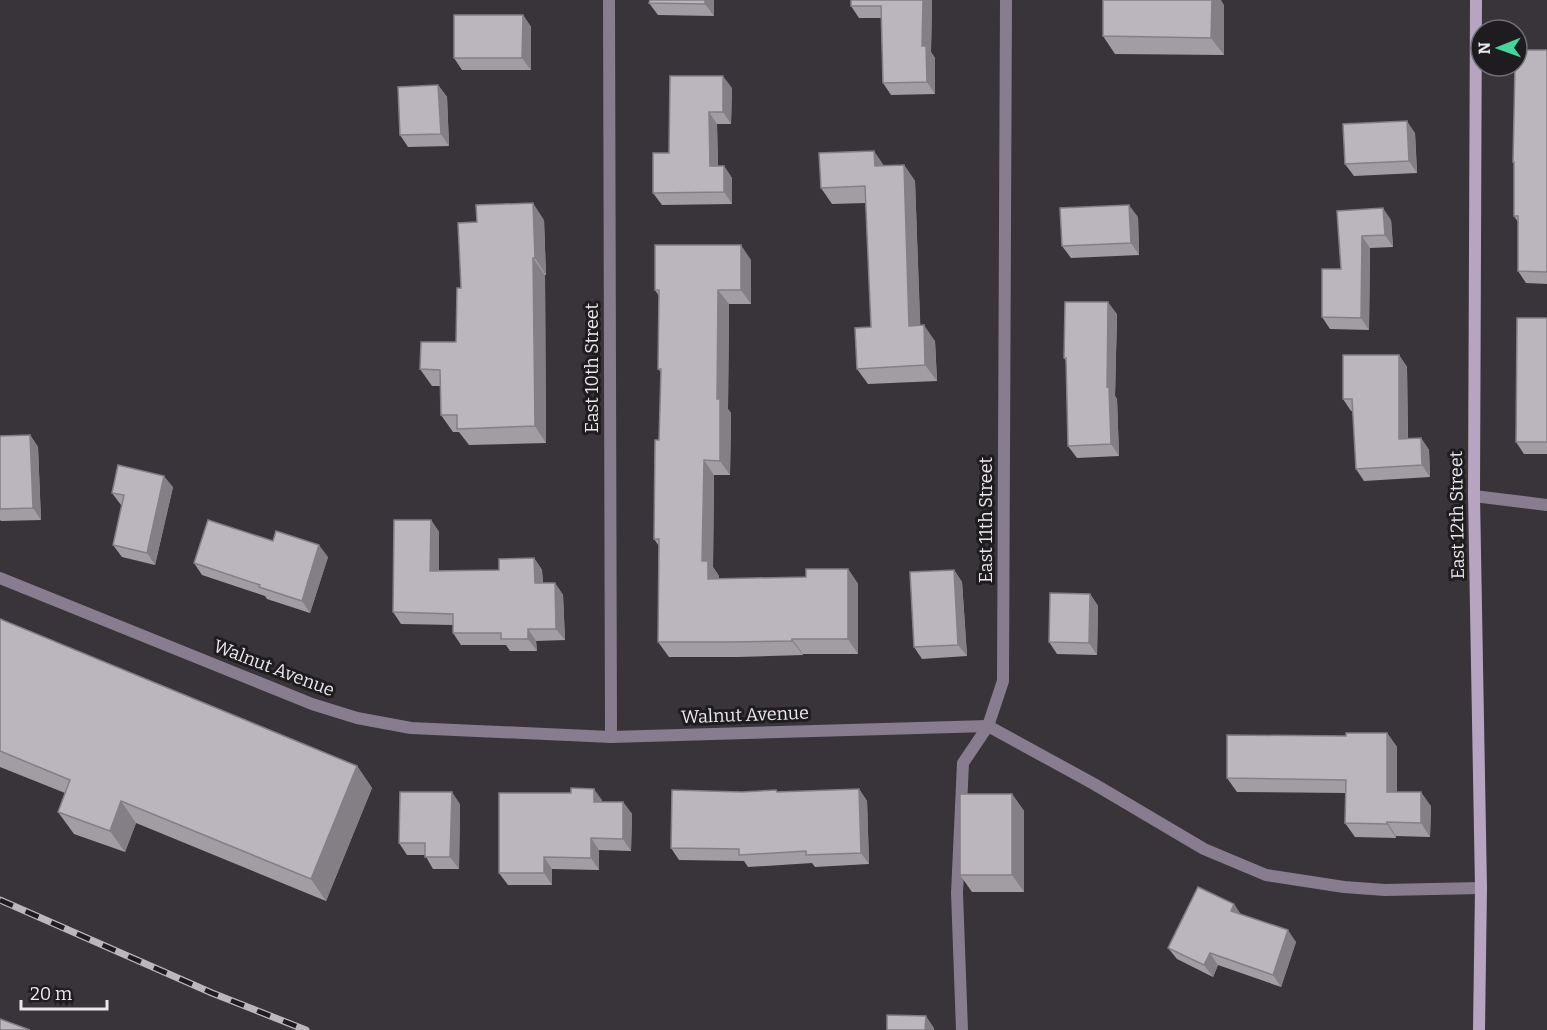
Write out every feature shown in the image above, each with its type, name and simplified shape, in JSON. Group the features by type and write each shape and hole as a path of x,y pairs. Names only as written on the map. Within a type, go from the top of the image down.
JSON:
{"main road":[{"name":"East 12th Street","path":"1476,0 1474,496 1481,888 1479,1030"}],"street":[{"name":"East 10th Street","path":"609,0 611,737"},
{"name":"East 11th Street","path":"962,1030 957,894 963,763 988,726 1003,681 1006,0"},
{"path":"1474,496 1547,505"},
{"name":"Walnut Avenue","path":"0,578 312,704 357,717 411,728 611,737 988,726"},
{"path":"988,726 1094,784 1204,849 1266,875 1344,887 1385,890 1481,888"}],"building":[{"path":"650,0 705,0 705,4 649,3"},
{"path":"851,0 923,0 922,46 926,46 927,82 883,83 881,6 851,6"},
{"path":"1103,0 1212,0 1211,38 1103,36"},
{"path":"454,15 523,15 522,58 454,58"},
{"path":"1529,50 1547,50 1547,272 1518,271 1518,216 1514,216 1515,78 1529,78"},
{"path":"670,76 723,76 723,112 709,112 710,166 724,166 724,192 653,193 653,153 669,153"},
{"path":"438,85 441,134 400,135 398,87"},
{"path":"1407,121 1409,161 1345,164 1343,124"},
{"path":"874,151 875,166 904,165 909,326 924,325 925,365 857,369 855,328 871,327 865,186 821,188 819,153"},
{"path":"533,203 535,426 457,429 457,415 441,415 440,370 420,369 421,342 456,342 457,288 461,288 458,223 477,222 476,205"},
{"path":"1129,205 1131,243 1062,246 1060,208"},
{"path":"1383,208 1385,235 1362,236 1361,318 1322,317 1322,269 1341,269 1337,211"},
{"path":"655,245 741,245 741,290 718,290 717,399 720,399 720,461 704,460 702,561 708,561 708,579 806,577 806,569 848,569 848,639 658,642 659,539 654,539 655,440 659,440 661,369 658,369 659,290 655,290"},
{"path":"1065,302 1108,302 1107,387 1109,387 1111,444 1068,446 1066,358 1064,358"},
{"path":"1517,318 1547,318 1547,442 1516,442"},
{"path":"1343,355 1399,355 1399,439 1421,438 1422,465 1356,469 1352,399 1343,399"},
{"path":"30,435 33,508 0,509 0,436"},
{"path":"118,465 164,476 147,553 113,545 124,495 112,493"},
{"path":"208,520 273,541 276,531 319,545 302,601 194,563"},
{"path":"394,520 431,520 430,571 499,570 499,559 534,558 535,583 555,583 556,629 528,629 528,639 501,639 501,633 453,633 453,614 393,612"},
{"path":"954,570 958,645 914,647 910,572"},
{"path":"1050,593 1090,594 1089,643 1049,642"},
{"path":"0,619 357,766 311,879 121,801 110,831 58,812 70,780 0,751"},
{"path":"1346,733 1387,733 1387,792 1421,792 1421,823 1345,823 1346,780 1227,778 1227,735 1346,736"},
{"path":"571,788 594,789 594,802 623,802 623,839 591,838 591,858 544,857 544,873 499,873 499,793 571,793"},
{"path":"859,789 861,853 806,855 806,851 739,855 739,849 671,848 672,790 742,792 776,790 777,792"},
{"path":"400,792 452,792 450,857 425,857 425,843 399,843"},
{"path":"960,794 1012,794 1012,875 960,875"},
{"path":"1198,887 1234,904 1231,911 1288,930 1273,975 1210,953 1204,965 1168,948"},
{"path":"887,1015 926,1016 925,1030 887,1030"},
{"path":"0,1019 30,1030 0,1030"}],"railway":[{"path":"0,900 212,993 306,1030"}]}
